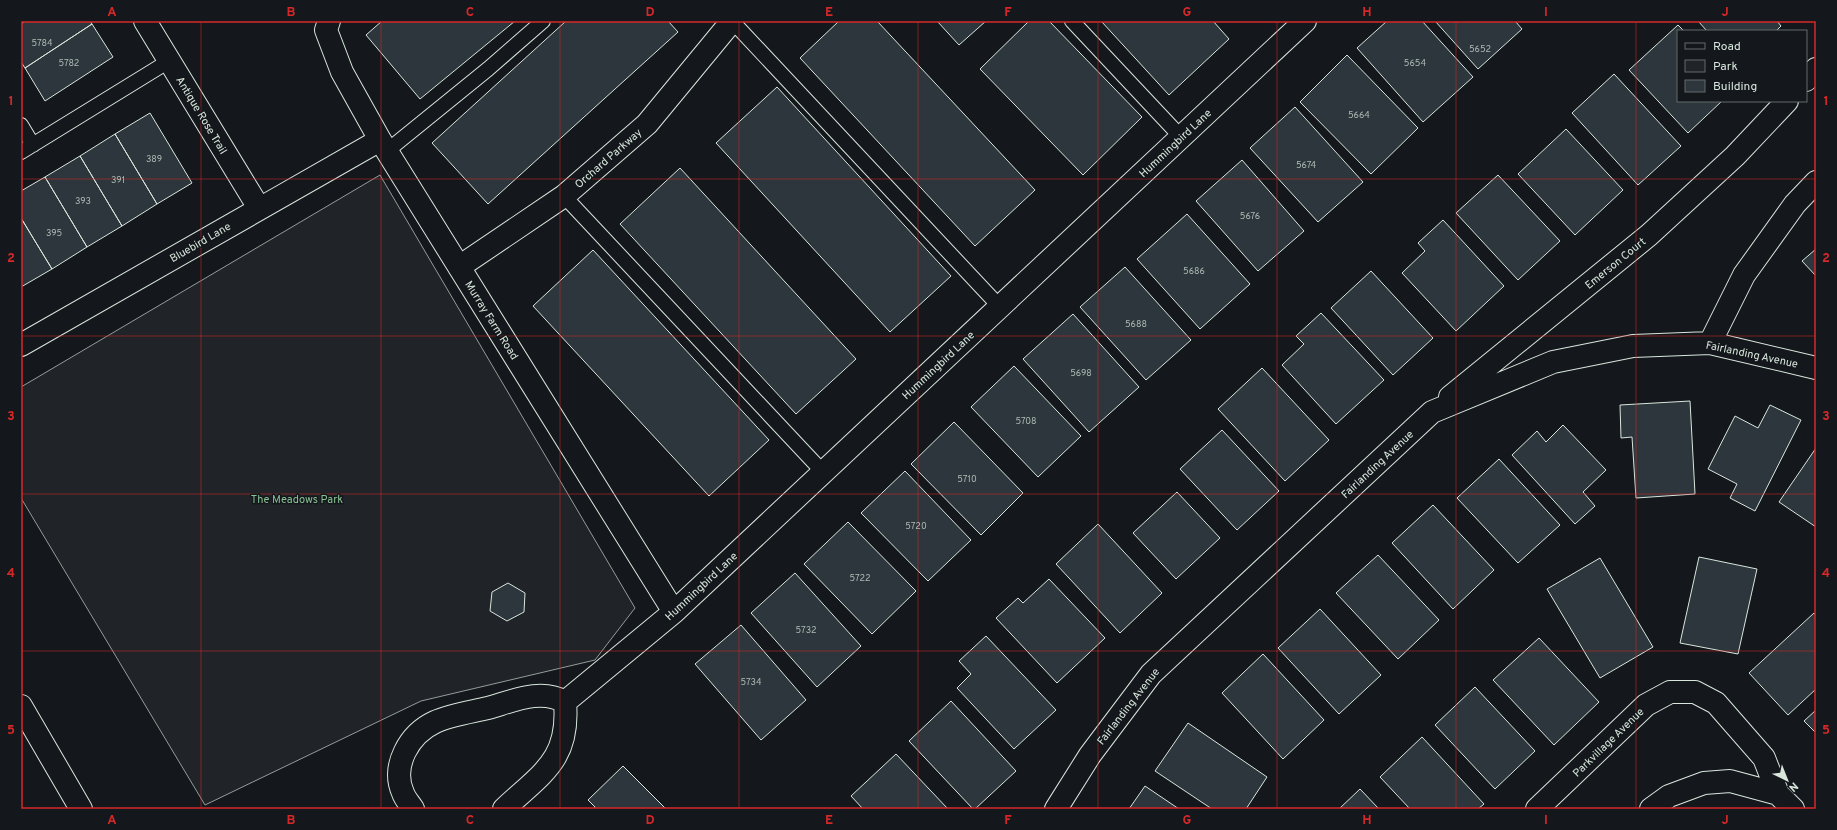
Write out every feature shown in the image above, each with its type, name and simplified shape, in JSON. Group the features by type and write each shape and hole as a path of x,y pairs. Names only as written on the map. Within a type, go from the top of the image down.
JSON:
{"street":[{"name":"Antique Rose Trail","path":"145,21 259,208"},
{"name":"Murray Farm Road","path":"329,21 326,30 342,72 383,146 674,612"},
{"name":"Orchard Parkway","path":"459,267 564,196 647,124 732,21"},
{"name":"Hummingbird Lane","path":"565,702 674,612 1305,21"},
{"path":"1807,79 1816,69"},
{"name":"Emerson Court","path":"1432,412 1649,235 1735,156 1786,102"},
{"name":"Bluebird Lane","path":"21,345 259,208 383,146"},
{"path":"1710,343 1744,275 1795,204 1816,182"},
{"name":"Fairlanding Avenue","path":"1056,809 1090,755 1151,674 1432,412 1554,362 1633,346 1710,343 1816,368"},
{"name":"Parkvillage Avenue","path":"1537,809 1646,705 1670,692 1695,692 1716,703 1764,758 1786,802"},
{"path":"413,809 402,792 400,770 405,750 415,735 435,722 535,695 555,696 565,702 566,722 562,746 550,765 504,809"},
{"path":"21,706 81,809"},
{"name":"Parkvillage Avenue","path":"1651,809 1669,796 1704,783 1730,781 1786,802"}],"lane":[{"path":"383,146 488,69 543,21"},
{"path":"732,21 1000,307"},
{"path":"1072,21 1181,137"},
{"path":"21,152 169,61"},
{"path":"21,124 33,145"},
{"path":"564,196 823,472"}],"green space":[{"name":"The Meadows Park","path":"380,175 635,608 595,660 421,701 205,805 21,498 21,387"}],"building":[{"path":"25,21 90,21 92,24 25,68 21,62 21,24"},
{"path":"382,21 515,21 420,99 366,35"},
{"path":"566,21 668,21 678,32 488,204 432,143"},
{"path":"839,21 877,21 1035,190 975,246 800,58"},
{"path":"937,21 986,21 959,45"},
{"path":"1029,21 1049,21 1142,117 1083,175 980,69"},
{"path":"1101,21 1213,21 1229,39 1169,95"},
{"path":"1387,21 1422,21 1473,77 1423,122 1357,48"},
{"path":"1435,21 1515,21 1522,29 1478,69"},
{"path":"1698,21 1777,21 1781,26 1777,30 1706,30"},
{"path":"92,24 113,57 45,101 25,68"},
{"path":"1678,25 1683,30 1677,30 1677,102 1721,102 1688,133 1629,70"},
{"path":"1347,55 1418,128 1371,174 1300,102"},
{"path":"1614,74 1681,146 1638,185 1572,113"},
{"path":"777,87 951,276 890,332 716,143"},
{"path":"1295,107 1363,182 1318,222 1250,148"},
{"path":"150,113 192,183 157,204 115,134"},
{"path":"1566,129 1623,190 1575,235 1518,174"},
{"path":"115,134 157,204 122,226 80,156"},
{"path":"80,156 122,226 87,247 45,177"},
{"path":"1242,160 1304,231 1258,271 1196,201"},
{"path":"680,168 856,359 796,414 620,224"},
{"path":"1498,175 1560,241 1518,280 1456,213"},
{"path":"45,177 87,247 52,269 21,218 21,191"},
{"path":"1187,214 1250,284 1200,329 1137,259"},
{"path":"21,218 52,269 21,287"},
{"path":"1443,220 1504,286 1456,331 1402,273 1425,251 1418,243"},
{"path":"1816,249 1816,276 1802,261"},
{"path":"593,250 769,440 709,496 533,306"},
{"path":"1125,267 1191,340 1146,380 1080,307"},
{"path":"1371,271 1433,338 1393,375 1331,308"},
{"path":"1321,313 1384,380 1336,424 1282,365 1304,344 1296,336"},
{"path":"1073,314 1139,387 1089,432 1023,359"},
{"path":"1014,366 1081,436 1038,477 971,407"},
{"path":"1262,368 1329,440 1285,481 1218,409"},
{"path":"1690,401 1695,494 1636,498 1632,437 1621,438 1620,405"},
{"path":"1770,405 1801,420 1755,511 1730,498 1737,484 1708,469 1735,416 1758,428"},
{"path":"954,422 1023,493 981,535 911,464"},
{"path":"1563,425 1606,470 1583,492 1595,506 1575,524 1512,455 1537,431 1546,442"},
{"path":"1222,430 1279,491 1237,530 1180,469"},
{"path":"1816,448 1816,527 1779,502"},
{"path":"1499,459 1560,525 1518,563 1457,498"},
{"path":"905,471 971,540 928,581 861,513"},
{"path":"1177,492 1220,538 1176,579 1133,533"},
{"path":"1433,505 1494,570 1453,609 1392,543"},
{"path":"848,522 916,591 872,634 804,564"},
{"path":"1098,524 1162,593 1120,633 1056,564"},
{"path":"1378,555 1439,620 1398,659 1336,593"},
{"path":"1699,557 1757,569 1738,654 1680,643"},
{"path":"1600,558 1653,647 1600,678 1547,589"},
{"path":"795,573 861,646 817,687 751,613"},
{"path":"1049,579 1105,638 1057,683 996,618 1018,598 1023,603"},
{"path":"508,583 525,593 524,612 507,621 490,611 492,592"},
{"path":"1320,609 1381,675 1339,714 1278,648"},
{"path":"1814,613 1816,616 1816,689 1788,715 1749,673"},
{"path":"741,625 806,700 761,740 695,664"},
{"path":"986,636 1056,710 1014,749 957,688 971,674 959,661"},
{"path":"1539,638 1599,702 1554,745 1493,680"},
{"path":"1263,654 1324,720 1283,759 1222,693"},
{"path":"1475,687 1535,751 1495,789 1435,725"},
{"path":"951,701 1016,771 975,809 973,809 909,741"},
{"path":"1816,710 1816,733 1804,721"},
{"path":"1188,723 1267,777 1246,809 1212,809 1155,771"},
{"path":"1422,737 1484,804 1478,809 1410,809 1380,777"},
{"path":"896,754 948,809 863,809 851,796"},
{"path":"623,766 666,809 594,809 595,807 588,800"},
{"path":"1145,786 1179,809 1129,809"},
{"path":"1360,789 1379,809 1339,809"}]}
